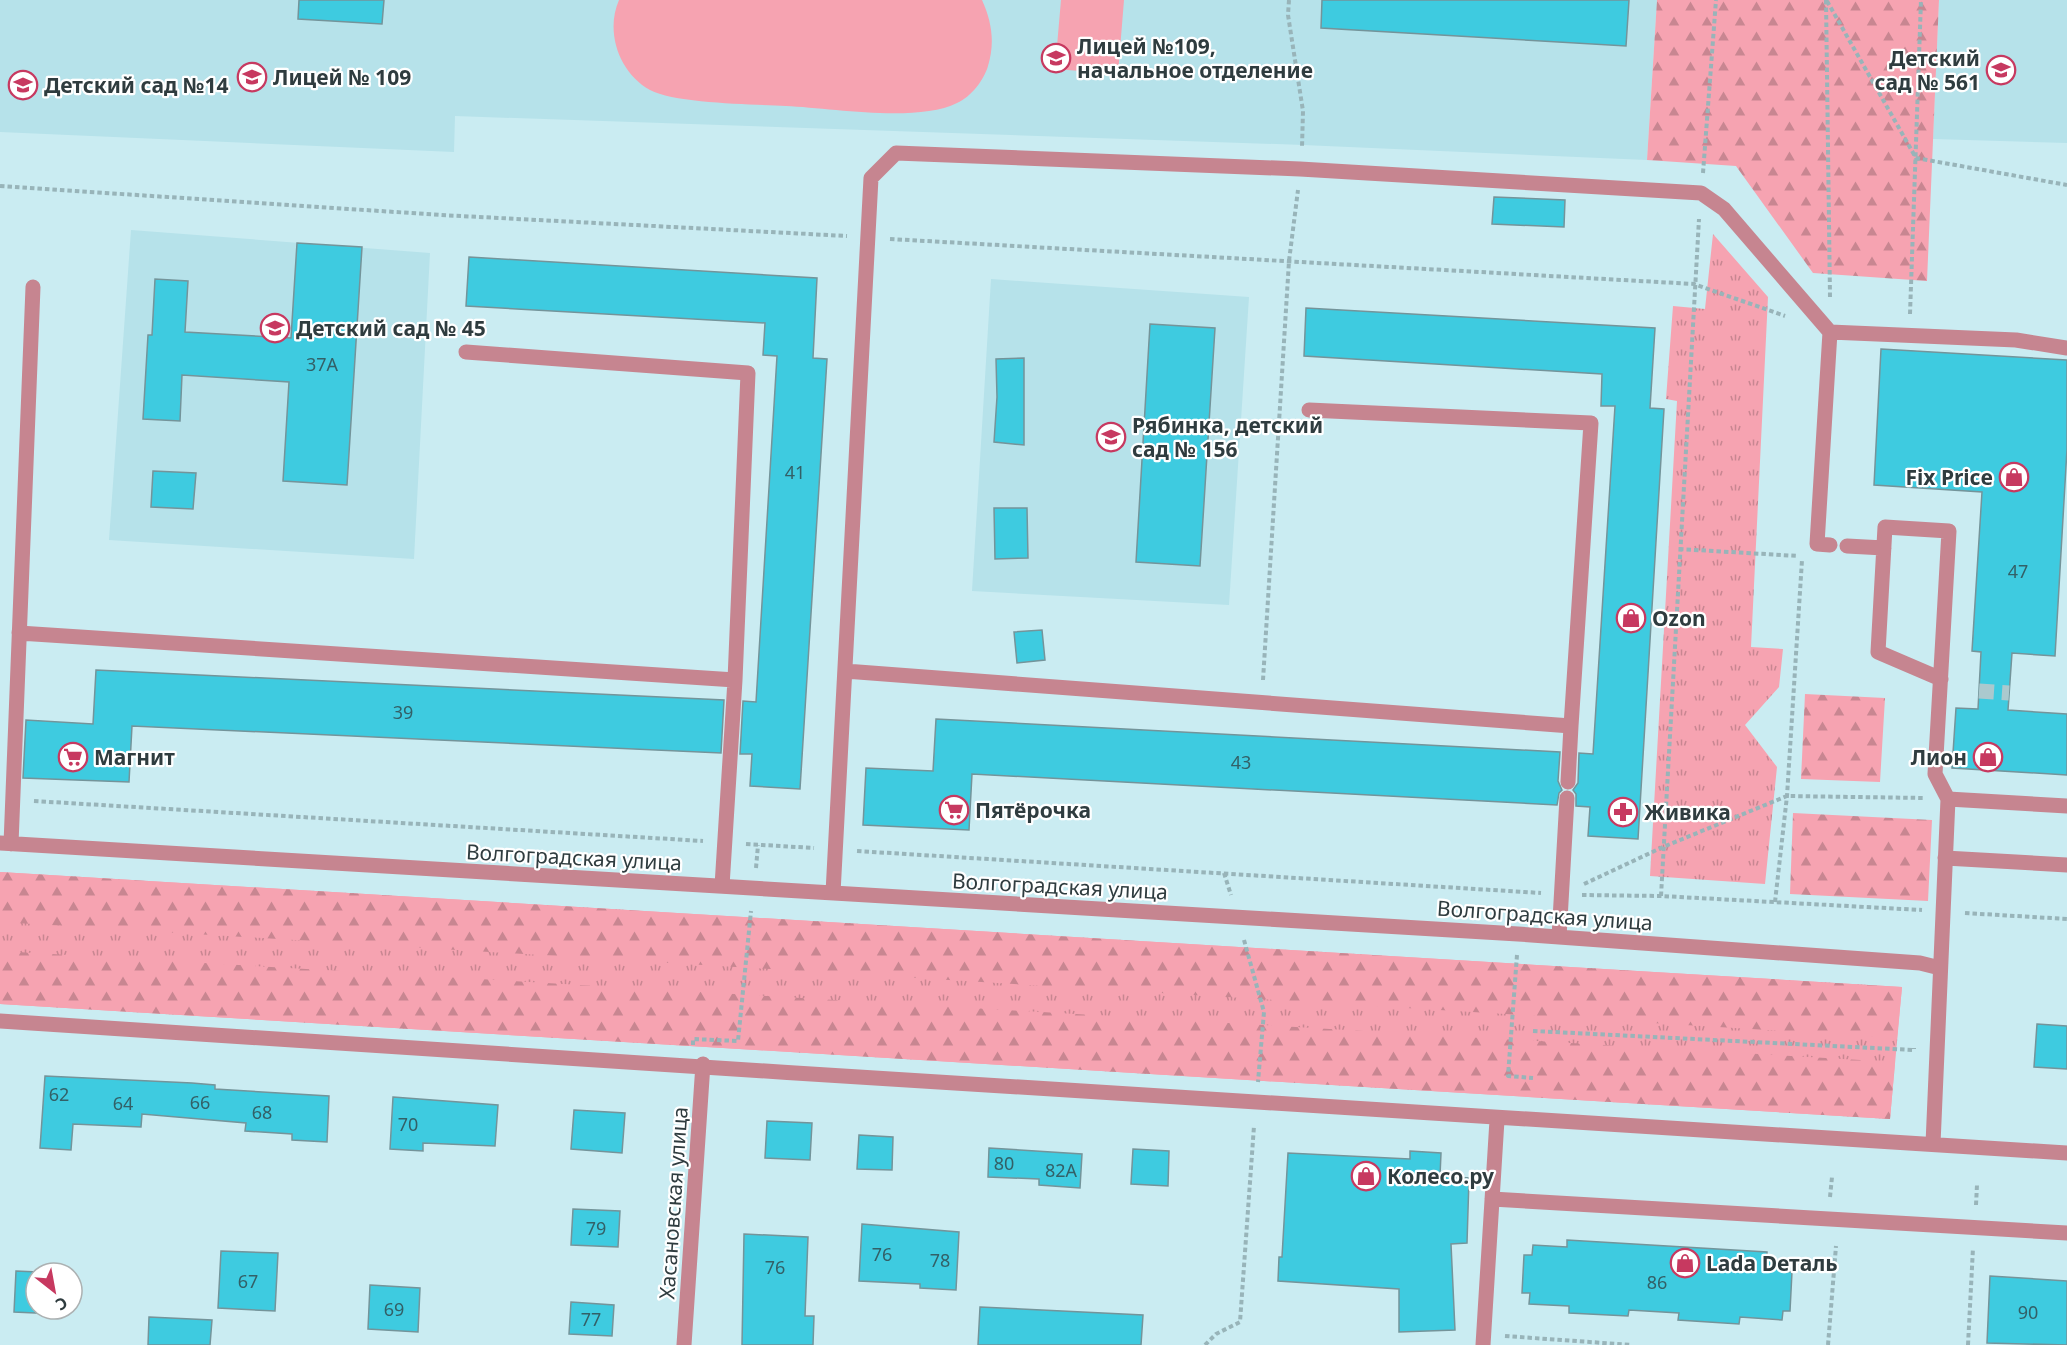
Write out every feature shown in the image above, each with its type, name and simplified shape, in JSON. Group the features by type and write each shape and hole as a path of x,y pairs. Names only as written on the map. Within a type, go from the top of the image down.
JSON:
{"street":[{"path":"833,893 871,178 896,153 1300,169 1701,193 1724,210 1830,332 1817,544 1830,545"},
{"path":"5,844 12,800 33,287"},
{"path":"1830,332 2016,340 2067,348"},
{"path":"466,352 748,373 735,680 722,886"},
{"path":"1309,410 1591,423 1568,782"},
{"path":"1933,1144 1941,911 1948,799 1935,774 1941,679 1949,531 1886,527 1878,652 1941,679"},
{"path":"1847,546 1884,548"},
{"path":"19,633 735,680"},
{"path":"845,671 1570,726"},
{"path":"1559,937 1567,798"},
{"path":"1948,799 2067,806"},
{"name":"Волгоградская улица","path":"5,844 754,887 1559,937 1920,963 1940,968"},
{"path":"1945,858 2067,865"},
{"path":"0,1021 697,1064 1497,1120 2067,1153"},
{"name":"Хасановская улица","path":"684,1345 697,1064"},
{"path":"1483,1345 1497,1120"},
{"path":"1492,1199 2067,1233"}],"path":[{"path":"1262,701 1289,261 1300,169 1303,111 1288,15 1289,0"},
{"path":"1661,896 1694,284 1716,0"},
{"path":"1830,332 1826,0 1916,158"},
{"path":"1910,334 1921,0"},
{"path":"1916,158 2067,184"},
{"path":"0,186 441,215 1694,284 1789,317"},
{"path":"1679,549 1802,556 1787,796 1775,902"},
{"path":"1561,894 1663,847 1787,796 1948,799"},
{"path":"12,800 1561,894 1661,896 2067,920"},
{"path":"697,1064 693,1039 738,1041 758,845"},
{"path":"1517,955 1508,1076 1533,1078"},
{"path":"1205,1345 1216,1334 1240,1322 1264,1012"},
{"path":"1533,1031 1914,1050 1914,1040"},
{"path":"1968,1345 1977,1185"},
{"path":"1828,1345 1836,1246"},
{"path":"1504,1336 1632,1345"}],"shaded area":[{"name":"Лицей №109, начальное отделение","path":"0,0 1657,0 1647,160 1303,145 455,116 454,152 0,132"},
{"name":"Детский сад № 561","path":"1939,0 2067,0 2067,143 1933,139"},
{"name":"Детский сад № 45","path":"131,230 430,253 414,559 109,540"},
{"name":"Рябинка, детский сад № 156","path":"991,279 1249,297 1229,605 972,591"}],"green space":[{"path":"619,0 982,0 990,24 992,41 990,57 980,82 967,97 940,109 920,112 873,113 696,101 662,95 650,90 630,73 614,38 615,12"},
{"path":"1061,0 1124,0 1118,74 1055,69"},
{"path":"1657,0 1939,0 1927,281 1813,273 1736,166 1647,160"},
{"path":"1713,234 1768,297 1751,647 1783,649 1779,687 1745,725 1777,767 1765,884 1650,876 1677,401 1666,399 1673,306 1705,309"},
{"path":"1805,694 1885,698 1880,782 1801,779"},
{"path":"1793,813 1932,820 1928,901 1790,894"},
{"path":"0,872 1902,987 1890,1119 0,1004"},
{"path":"0,872 1902,987 1897,1038 0,922"},
{"path":"0,951 1895,1062 1890,1119 0,1004"}],"building":[{"path":"299,0 384,0 382,24 298,19"},
{"path":"1322,0 1629,0 1626,46 1321,28"},
{"path":"1494,197 1565,200 1564,227 1492,224"},
{"path":"297,243 362,247 347,485 283,481 289,382 182,375 180,421 143,419 148,335 152,335 155,279 188,281 185,332 291,338"},
{"path":"469,257 817,278 813,358 827,359 800,789 750,786 752,754 740,754 743,701 756,702 777,356 763,355 765,323 466,306"},
{"path":"1306,308 1655,328 1650,408 1664,409 1638,839 1588,836 1590,807 1576,806 1576,794 1573,790 1578,783 1579,753 1593,754 1615,406 1601,406 1602,374 1304,356"},
{"path":"1150,324 1215,328 1200,566 1136,562"},
{"path":"1881,349 2067,360 2067,449 2055,656 2012,653 2008,710 2067,714 2067,775 1952,768 1956,708 1978,709 1981,652 1972,651 1982,492 1874,485"},
{"path":"1024,358 1024,445 994,442 997,397 996,359"},
{"path":"153,471 196,473 193,509 151,507"},
{"path":"994,508 1027,508 1028,558 995,559"},
{"path":"1042,630 1045,660 1017,663 1014,632"},
{"path":"96,670 724,700 721,753 132,726 129,782 23,778 26,720 93,724"},
{"path":"936,719 1560,752 1558,781 1562,790 1559,793 1557,805 972,774 969,830 863,825 866,768 933,771"},
{"path":"2037,1024 2067,1026 2067,1069 2034,1067"},
{"path":"45,1076 192,1083 215,1085 215,1089 329,1096 327,1142 292,1140 292,1134 245,1131 246,1123 142,1114 141,1127 73,1124 71,1150 40,1148"},
{"path":"393,1097 498,1105 495,1146 423,1143 423,1151 390,1149"},
{"path":"574,1110 625,1113 622,1153 571,1149"},
{"path":"767,1121 812,1123 810,1160 765,1158"},
{"path":"859,1135 893,1137 892,1170 857,1169"},
{"path":"989,1148 1082,1154 1080,1188 1039,1185 1039,1179 988,1177"},
{"path":"1133,1149 1169,1151 1168,1186 1131,1184"},
{"path":"1410,1151 1441,1153 1440,1176 1469,1178 1467,1243 1451,1244 1455,1330 1399,1332 1399,1289 1278,1281 1279,1257 1282,1257 1288,1153 1410,1159"},
{"path":"573,1209 620,1211 618,1247 571,1245"},
{"path":"862,1224 959,1232 956,1290 920,1288 920,1284 859,1281"},
{"path":"744,1234 808,1237 805,1316 814,1316 813,1345 742,1345"},
{"path":"1567,1240 1767,1252 1767,1259 1786,1261 1785,1271 1792,1272 1790,1311 1783,1311 1782,1320 1740,1317 1739,1324 1678,1320 1679,1313 1629,1310 1628,1316 1569,1313 1569,1306 1529,1304 1530,1293 1522,1293 1524,1255 1532,1255 1533,1245 1567,1247"},
{"path":"221,1251 278,1253 275,1311 218,1308"},
{"path":"16,1271 24,1271 24,1312 14,1312"},
{"path":"1990,1276 2067,1281 2067,1345 1987,1343"},
{"path":"370,1285 420,1288 418,1332 368,1329"},
{"path":"571,1302 614,1305 612,1336 569,1334"},
{"path":"980,1307 1143,1315 1141,1345 978,1345"},
{"path":"149,1317 212,1320 210,1345 148,1345"}],"tunnel":[{"path":"1979,691 2009,693"}],"place":[{"name":"Лицей №109, начальное отделение","path":"1056,58"},
{"name":"Детский сад № 561","path":"2001,70"},
{"name":"Лицей № 109","path":"252,77"},
{"name":"Детский сад №14","path":"23,85"},
{"name":"Детский сад № 45","path":"275,328"},
{"name":"Рябинка, детский сад № 156","path":"1111,437"},
{"name":"Fix Price","path":"2014,477"},
{"name":"Ozon","path":"1631,618"},
{"name":"Магнит","path":"73,757"},
{"name":"Лион","path":"1988,757"},
{"name":"Пятёрочка","path":"954,810"},
{"name":"Живика","path":"1623,812"},
{"name":"Колесо.ру","path":"1366,1176"},
{"name":"Lada Dеталь","path":"1685,1263"}]}
